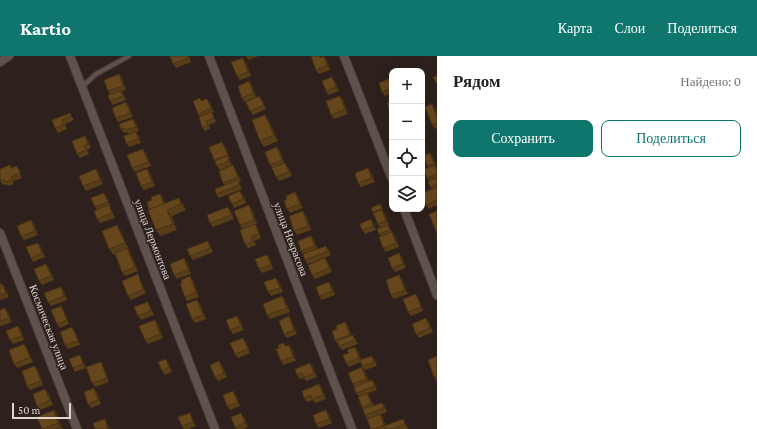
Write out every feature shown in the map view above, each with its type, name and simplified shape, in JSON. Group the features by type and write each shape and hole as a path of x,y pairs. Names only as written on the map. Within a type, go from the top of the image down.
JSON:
{"street":[{"path":"0,62 9,56"},
{"name":"улица Лермонтова","path":"70,56 215,429"},
{"name":"улица Некрасова","path":"209,56 352,429"},
{"path":"344,56 391,176"},
{"path":"405,212 437,295"},
{"name":"Космическая улица","path":"0,233 77,429"}],"lane":[{"path":"82,87 96,74 130,56"}],"building":[{"path":"170,56 188,56 188,58 173,64"},
{"path":"311,56 319,56 320,58 324,56 327,65 316,70"},
{"path":"243,58 248,72 237,76 231,62"},
{"path":"119,74 123,86 108,91 104,80"},
{"path":"437,76 437,83 436,83 433,77"},
{"path":"332,77 336,87 326,91 322,81"},
{"path":"389,79 389,89 382,92 379,83"},
{"path":"249,81 253,93 242,98 238,86"},
{"path":"121,91 123,96 110,101 108,95"},
{"path":"259,96 264,105 250,111 246,102"},
{"path":"340,96 345,109 331,115 326,101"},
{"path":"200,98 201,101 207,99 211,108 198,114 193,101"},
{"path":"126,102 130,113 116,118 112,108"},
{"path":"432,104 437,117 437,123 432,125 425,107"},
{"path":"211,112 214,118 206,121 208,125 202,127 199,117"},
{"path":"70,113 71,116 62,120 64,125 55,128 52,120"},
{"path":"265,115 274,135 260,141 252,120"},
{"path":"133,119 136,127 126,130 125,128 121,129 119,124"},
{"path":"136,132 138,139 126,143 124,136"},
{"path":"85,136 88,144 84,146 86,150 77,154 72,141"},
{"path":"222,142 228,155 214,160 209,147"},
{"path":"277,147 282,160 270,165 265,152"},
{"path":"143,149 148,162 132,168 127,155"},
{"path":"430,153 434,163 427,166 425,156"},
{"path":"227,156 229,161 217,166 215,161"},
{"path":"285,163 289,172 276,177 272,168"},
{"path":"10,165 11,168 17,166 20,173 11,177 12,180 5,182 4,179 0,181 0,169"},
{"path":"233,165 238,177 223,183 219,171"},
{"path":"434,165 437,174 427,178 425,169"},
{"path":"368,168 372,178 358,183 355,173"},
{"path":"96,169 100,180 83,186 79,176"},
{"path":"147,169 152,182 141,186 136,173"},
{"path":"437,178 437,184 430,187 428,181"},
{"path":"238,180 239,185 216,194 215,189"},
{"path":"437,187 437,200 426,205 425,192"},
{"path":"240,191 243,199 232,204 228,196"},
{"path":"295,192 300,204 287,209 284,201 287,199 286,196"},
{"path":"104,193 108,202 95,207 91,198"},
{"path":"160,194 164,204 149,210 147,202 152,200 151,197"},
{"path":"179,198 181,204 167,210 173,224 156,230 148,210"},
{"path":"380,204 382,209 373,212 371,208"},
{"path":"109,205 112,213 97,219 94,211"},
{"path":"249,205 254,220 240,225 234,211"},
{"path":"228,207 231,215 210,223 207,215"},
{"path":"382,210 386,221 378,224 373,213"},
{"path":"303,211 308,226 294,231 289,216"},
{"path":"437,211 437,234 429,214"},
{"path":"371,219 373,226 362,230 360,224"},
{"path":"31,220 35,231 21,236 17,226"},
{"path":"255,224 259,234 251,236 253,241 245,244 240,230"},
{"path":"117,225 125,243 109,249 102,231"},
{"path":"388,225 390,230 379,234 377,229"},
{"path":"392,232 396,243 383,248 379,237"},
{"path":"311,236 315,246 301,251 298,241"},
{"path":"208,241 210,248 190,256 187,249"},
{"path":"38,243 42,253 31,258 26,247"},
{"path":"326,246 328,251 305,260 303,254"},
{"path":"127,248 135,267 122,272 115,253"},
{"path":"399,253 403,264 392,268 388,258"},
{"path":"267,255 271,265 259,269 255,259"},
{"path":"184,258 188,270 174,275 170,264"},
{"path":"325,258 329,268 312,275 308,265"},
{"path":"46,264 51,276 39,281 34,269"},
{"path":"138,274 143,289 128,296 122,281"},
{"path":"399,275 405,290 391,295 386,280"},
{"path":"190,276 196,292 185,297 180,284 182,283 181,280"},
{"path":"276,278 280,288 268,292 264,282"},
{"path":"329,282 332,291 319,296 316,287"},
{"path":"0,284 2,284 6,293 0,295"},
{"path":"61,287 64,296 48,302 44,293"},
{"path":"416,294 421,307 408,312 403,299"},
{"path":"282,296 287,308 267,315 263,304"},
{"path":"197,300 203,315 192,319 186,304"},
{"path":"148,302 151,311 138,316 134,307"},
{"path":"61,306 67,320 57,324 51,310"},
{"path":"5,308 9,318 0,321 0,310"},
{"path":"237,316 241,326 230,330 226,320"},
{"path":"289,316 294,330 284,334 279,321"},
{"path":"426,318 430,328 416,334 412,324"},
{"path":"155,320 160,334 145,340 139,326"},
{"path":"345,322 350,335 335,340 332,331 337,329 336,326"},
{"path":"18,326 22,336 10,340 6,331"},
{"path":"72,327 78,341 65,345 60,332"},
{"path":"353,335 355,340 339,346 337,341"},
{"path":"243,338 248,349 235,354 230,343"},
{"path":"284,343 285,346 289,345 293,357 281,361 276,349 279,348 278,345"},
{"path":"24,344 30,357 14,364 9,350"},
{"path":"355,347 359,358 346,363 343,355 349,353 347,350"},
{"path":"80,355 83,364 73,368 69,359"},
{"path":"372,356 374,362 362,366 360,360"},
{"path":"437,356 437,376 434,377 428,360"},
{"path":"166,359 169,367 162,371 158,362"},
{"path":"219,361 224,373 215,377 210,365"},
{"path":"101,362 107,378 92,383 86,367"},
{"path":"310,363 314,373 304,377 302,373 297,375 295,369"},
{"path":"35,366 41,381 27,386 22,371"},
{"path":"362,367 366,379 353,384 348,373"},
{"path":"372,380 375,386 356,393 354,387"},
{"path":"319,384 323,395 312,399 311,395 304,398 302,391"},
{"path":"94,388 98,400 88,404 84,392"},
{"path":"45,389 50,400 37,406 33,394"},
{"path":"233,391 238,402 227,406 223,395"},
{"path":"367,393 371,403 362,407 358,397"},
{"path":"382,403 384,408 365,415 363,409"},
{"path":"54,410 58,423 42,429 37,417"},
{"path":"326,410 329,419 316,424 313,415"},
{"path":"190,413 193,422 182,426 178,417"},
{"path":"241,413 245,423 235,427 231,417"},
{"path":"380,414 384,425 371,429 367,419"},
{"path":"105,419 108,429 95,429 93,423"},
{"path":"403,419 405,424 392,429 385,429 384,426"}]}
